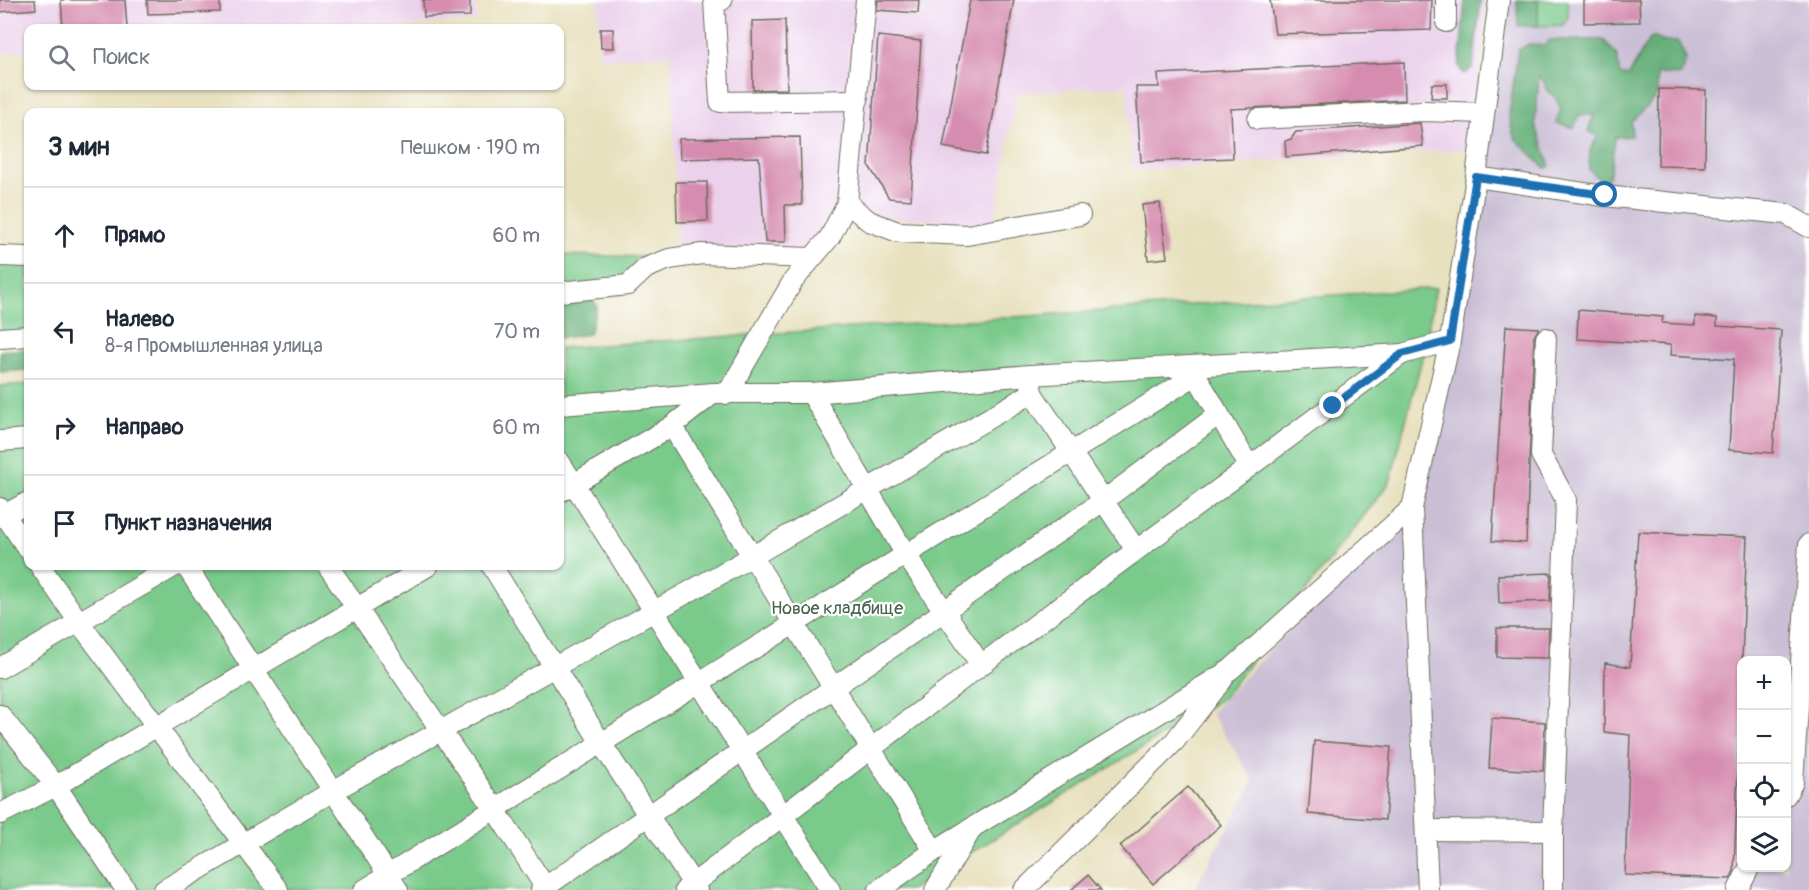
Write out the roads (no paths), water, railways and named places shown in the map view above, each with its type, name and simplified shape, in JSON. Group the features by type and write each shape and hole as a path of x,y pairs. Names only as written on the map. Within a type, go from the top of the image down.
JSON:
{"street":[{"path":"722,0 714,1 720,102 858,100"},
{"path":"830,890 654,611 566,488 672,426 720,394 793,280 830,237 847,203 866,0"},
{"path":"1446,0 1446,22"},
{"path":"1428,890 1412,508 1450,341 1476,177 1500,0"},
{"path":"1258,119 1423,111 1484,113"},
{"path":"1476,177 1605,195 1786,214 1809,227"},
{"path":"847,203 869,220 898,232 967,236 1080,215"},
{"path":"564,292 628,285 646,268 669,259 702,254 812,258"},
{"path":"0,256 24,257"},
{"path":"0,338 24,336"},
{"path":"1546,338 1541,456 1566,500 1553,831 1553,890"},
{"path":"564,405 720,394 811,393 1031,384 1402,354 1450,341"},
{"path":"495,570 692,888 981,665 1402,354"},
{"path":"1195,371 1249,466"},
{"path":"364,890 393,883 494,808 795,626 1072,453 1195,371"},
{"path":"1031,384 1072,453 1136,550"},
{"path":"164,890 333,791 753,556 867,488 1031,384"},
{"path":"811,393 906,555 981,665"},
{"path":"331,570 494,808 544,889 1103,501 1219,414"},
{"path":"672,426 934,851"},
{"path":"0,441 24,440"},
{"path":"24,504 2,513 24,543"},
{"path":"879,890 934,851 1230,670 1412,508"},
{"path":"1791,786 1809,544"},
{"path":"43,570 278,890"},
{"path":"0,668 168,570"},
{"path":"189,570 393,883"},
{"path":"0,814 56,786 421,570"},
{"path":"1024,890 1174,742 1230,670"},
{"path":"0,715 56,786 126,890"},
{"path":"935,890 972,828"},
{"path":"1426,830 1553,831"},
{"path":"1738,890 1747,872"}],"park label":[{"name":"Новое кладбище","path":"837,608"}]}
